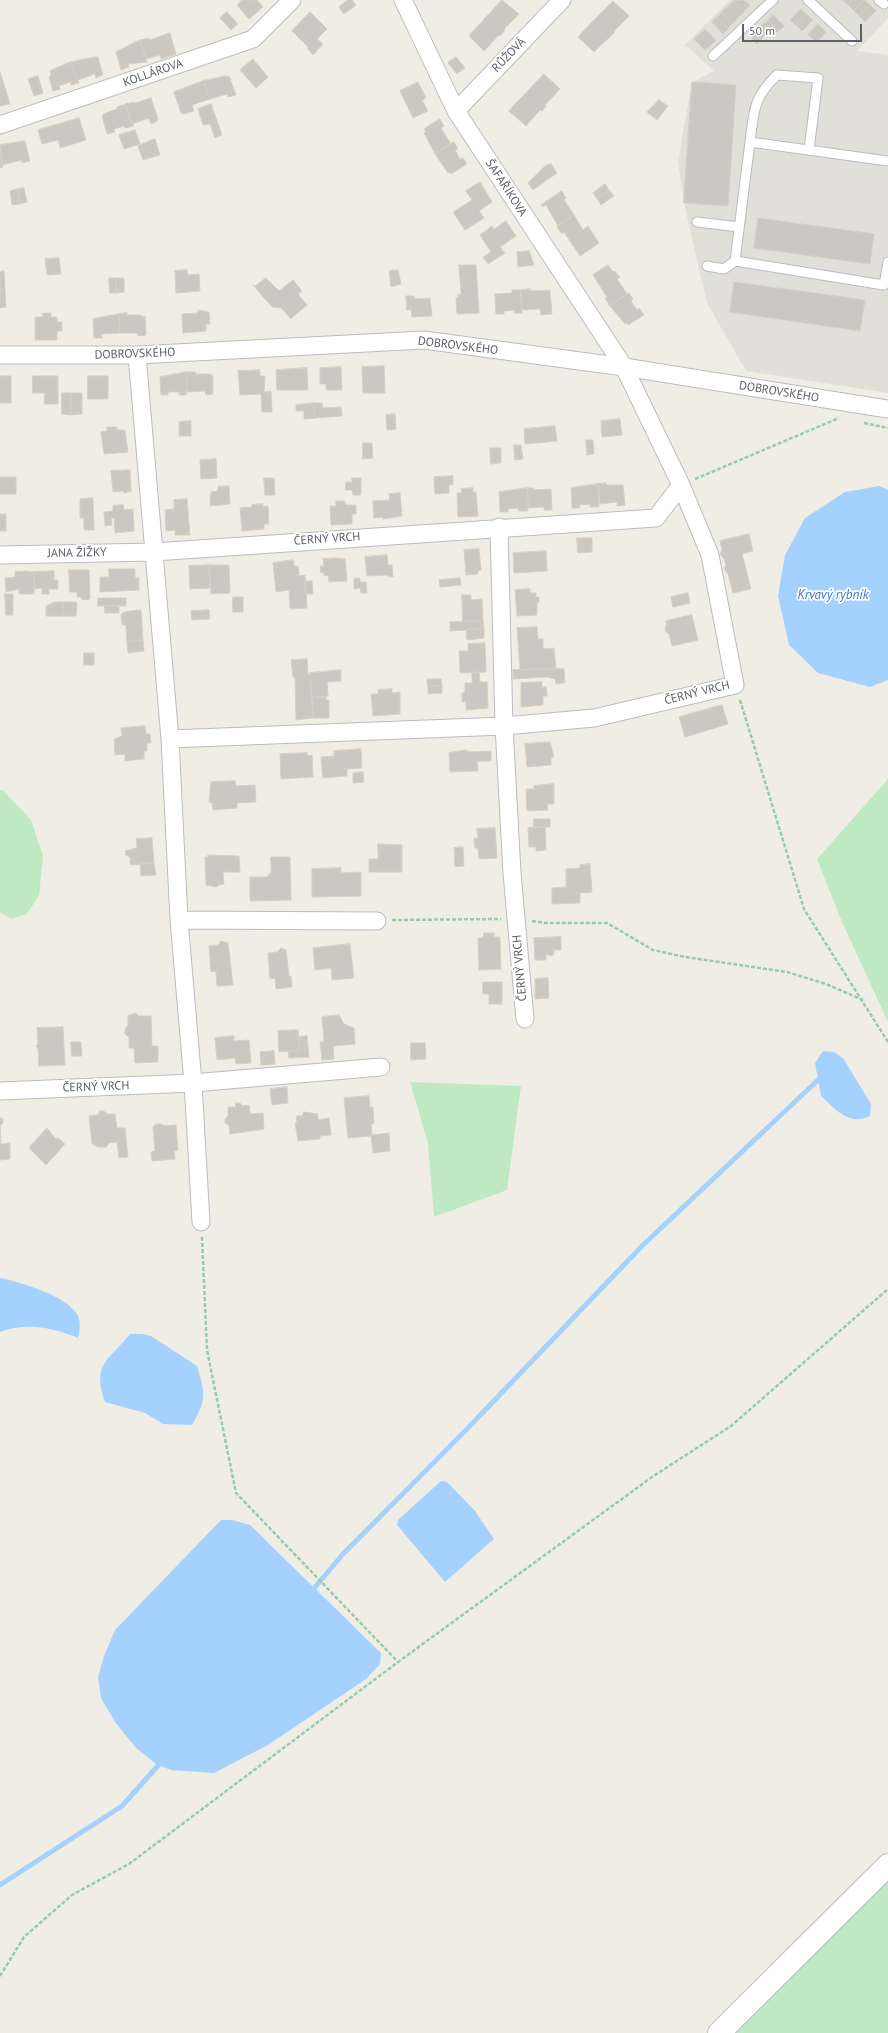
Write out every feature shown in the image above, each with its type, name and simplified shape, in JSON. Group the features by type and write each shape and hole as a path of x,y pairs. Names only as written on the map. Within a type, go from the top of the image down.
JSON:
{"main road":[{"path":"719,2033 888,1865"}],"street":[{"name":"KOLLÁROVA","path":"0,125 253,39 292,0"},
{"name":"ŠAFAŘÍKOVA","path":"403,0 456,111 624,367"},
{"name":"RŮŽOVÁ","path":"456,111 562,0"},
{"name":"DOBROVSKÉHO","path":"0,355 137,355 424,340 624,367 888,409"},
{"path":"137,355 170,739 179,920 193,1083 201,1222"},
{"name":"ČERNÝ VRCH","path":"170,739 504,726 594,718 735,685 710,555 682,485 624,367"},
{"name":"ČERNÝ VRCH","path":"154,552 499,527 656,518 682,485"},
{"name":"ČERNÝ VRCH","path":"499,527 504,726 516,918 525,1019"},
{"name":"JANA ŽIŽKY","path":"0,554 154,552"},
{"path":"179,920 377,920"},
{"name":"ČERNÝ VRCH","path":"0,1090 193,1083 381,1067"}],"lane":[{"path":"713,56 773,0"},
{"path":"808,0 852,41"},
{"path":"735,261 756,101 764,87 777,75 818,78 809,150"},
{"path":"750,142 888,161"},
{"path":"697,222 739,227"},
{"path":"707,266 724,268 735,261 884,285 888,262"}],"path":[{"path":"682,485 839,418 846,420"},
{"path":"860,423 888,428"},
{"path":"735,685 804,909 863,1000 888,1042"},
{"path":"377,920 516,918 546,923 607,923 653,950 685,957 787,972 826,984 863,1000"},
{"path":"201,1222 206,1350 236,1493 398,1662"},
{"path":"0,1976 24,1937 72,1895 129,1864 398,1662 652,1478 731,1426 888,1289"}],"shaded area":[{"path":"730,0 888,0 888,18 857,51 888,55 888,393 746,371 707,303 684,203 678,161 692,82 714,71 685,45"}],"green space":[{"path":"888,779 888,1022 842,922 817,859"},
{"path":"0,790 3,790 31,820 43,856 39,895 27,914 11,919 0,912"},
{"path":"410,1082 521,1086 507,1190 434,1217 428,1143"},
{"path":"888,1870 888,2033 719,2033"}],"water":[{"name":"Krvavý rybník","path":"879,486 888,490 888,680 870,687 818,673 789,645 778,596 785,555 805,518 845,492"},
{"path":"823,1051 834,1052 843,1058 871,1104 870,1116 862,1119 849,1118 843,1115 821,1096 815,1063"},
{"path":"0,1278 42,1290 53,1295 71,1307 77,1314 80,1322 78,1338 59,1331 30,1327 20,1327 0,1332"},
{"path":"130,1334 143,1334 151,1336 197,1366 202,1383 203,1396 200,1409 192,1425 163,1424 145,1413 105,1402 101,1389 101,1371 104,1364"},
{"path":"441,1481 447,1482 475,1511 494,1539 445,1582 397,1525 398,1520"},
{"path":"221,1520 232,1520 250,1525 381,1653 380,1664 366,1679 268,1745 214,1773 171,1770 156,1764 136,1748 115,1722 101,1698 98,1677 104,1656 115,1630"}],"building":[{"path":"242,0 257,0 263,7 249,19 237,5"},
{"path":"348,0 352,0 356,5 344,14 339,7"},
{"path":"502,0 519,14 504,29 505,30 500,36 499,35 484,51 469,36"},
{"path":"744,0 750,5 745,11 734,1"},
{"path":"843,0 853,0 848,5"},
{"path":"853,0 864,0 854,11 848,5"},
{"path":"864,0 870,5 859,16 854,11"},
{"path":"613,1 629,16 594,52 578,37"},
{"path":"734,1 745,11 739,17 728,6"},
{"path":"870,5 876,11 865,22 859,16"},
{"path":"728,6 739,17 733,23 722,12"},
{"path":"801,9 806,14 796,25 790,20"},
{"path":"227,12 238,24 231,30 220,18"},
{"path":"310,12 327,29 317,39 323,44 313,55 307,48 308,47 292,31"},
{"path":"722,12 733,23 728,28 717,17"},
{"path":"806,14 813,20 802,31 796,25"},
{"path":"773,15 784,26 778,31 768,20"},
{"path":"717,17 728,29 723,34 712,22"},
{"path":"768,20 778,31 772,37 761,26"},
{"path":"818,24 826,32 817,42 808,35"},
{"path":"761,26 768,32 757,44 751,38"},
{"path":"705,29 716,40 711,45 700,34"},
{"path":"170,33 176,54 161,59 160,55 146,59 140,40 149,38 149,40"},
{"path":"700,34 711,45 705,50 694,39"},
{"path":"140,40 147,62 128,64 129,67 121,70 116,52"},
{"path":"98,57 103,75 96,78 95,74 78,80 71,62"},
{"path":"456,57 465,68 457,74 448,63"},
{"path":"253,59 268,77 256,88 240,70"},
{"path":"71,62 79,83 71,85 70,82 59,86 60,89 53,91 49,77 51,76 50,71"},
{"path":"0,72 10,104 0,106"},
{"path":"544,74 560,89 545,105 546,106 542,111 540,110 526,126 509,111"},
{"path":"38,76 43,93 34,96 28,79"},
{"path":"229,76 236,95 228,97 227,94 210,99 203,81"},
{"path":"203,81 210,99 192,105 194,111 184,114 181,113 174,92"},
{"path":"418,82 426,98 422,100 428,111 413,118 400,91"},
{"path":"692,82 736,85 728,206 684,203"},
{"path":"151,98 158,119 156,122 151,124 149,118 132,124 125,104 135,103"},
{"path":"659,100 668,106 657,120 647,112"},
{"path":"211,104 222,135 215,138 210,124 203,125 198,109"},
{"path":"125,105 131,123 133,123 134,126 125,128 124,126 114,129 115,132 107,134 102,116 104,115 103,114"},
{"path":"79,118 86,140 60,148 58,140 42,144 38,130"},
{"path":"440,119 444,126 441,128 451,144 435,154 424,133 426,132 424,129"},
{"path":"135,130 140,144 124,149 119,135"},
{"path":"155,139 160,155 143,160 138,146"},
{"path":"25,141 30,161 22,163 22,160 2,165 0,145"},
{"path":"454,142 458,149 455,150 460,159 463,158 467,164 451,174 450,172 448,173 435,154"},
{"path":"0,151 3,167 0,168"},
{"path":"551,164 557,173 533,190 528,183 545,166"},
{"path":"480,182 492,202 479,211 484,218 465,230 453,212 472,200 466,191"},
{"path":"605,184 609,190 597,199 593,193"},
{"path":"24,188 27,202 20,204 18,189"},
{"path":"18,189 20,204 12,205 10,191"},
{"path":"609,190 614,196 601,205 597,199"},
{"path":"562,191 566,198 564,200 574,215 558,226 546,205 543,207 541,205"},
{"path":"574,215 583,230 588,226 599,243 580,256 564,232 562,234 557,227"},
{"path":"758,218 874,234 870,264 754,248"},
{"path":"506,221 516,236 500,247 505,253 488,264 483,257 491,252 480,235 492,226 494,229"},
{"path":"529,251 534,265 518,267 517,252"},
{"path":"59,258 61,274 47,275 45,259"},
{"path":"459,265 476,265 479,313 457,314 456,298 458,298 458,294 461,294"},
{"path":"608,265 613,272 615,271 620,277 617,279 627,294 610,306 605,298 607,297 593,275"},
{"path":"187,270 188,275 199,274 200,291 176,293 175,271"},
{"path":"398,270 401,284 391,287 389,271"},
{"path":"4,271 6,307 0,308 0,272"},
{"path":"109,278 116,278 117,293 110,293"},
{"path":"116,278 124,278 124,292 117,293"},
{"path":"266,278 279,291 293,280 302,291 298,294 307,305 291,319 281,308 272,307 253,285 255,286"},
{"path":"734,282 865,300 860,331 730,312"},
{"path":"530,289 530,291 550,290 552,314 541,315 540,309 522,310 520,290"},
{"path":"512,290 520,290 522,313 514,313 514,310 504,311 504,314 496,314 495,294 512,293"},
{"path":"629,293 633,299 631,301 637,310 639,308 644,315 628,325 627,323 625,324 610,306"},
{"path":"406,296 414,296 414,299 430,298 432,316 412,317 411,309 407,310"},
{"path":"198,310 209,312 210,324 206,324 206,331 183,333 182,314 198,313"},
{"path":"43,313 51,313 51,317 57,317 57,322 62,322 62,331 57,331 57,340 35,340 35,317 43,317"},
{"path":"127,313 127,315 145,316 146,335 138,336 138,333 120,333 119,314"},
{"path":"119,314 120,333 101,334 102,338 94,338 93,319"},
{"path":"384,366 385,393 363,393 362,367"},
{"path":"341,367 342,390 326,390 326,384 320,384 320,368"},
{"path":"307,368 308,390 277,390 276,370"},
{"path":"260,370 260,376 265,376 264,392 271,391 272,412 262,412 261,394 240,395 238,371"},
{"path":"187,372 195,372 196,374 210,374 213,376 213,394 206,395 205,391 187,392"},
{"path":"187,372 186,395 179,395 179,392 168,392 168,395 161,395 160,377"},
{"path":"0,376 11,376 11,403 0,403"},
{"path":"33,376 58,376 58,404 44,404 45,393 33,393"},
{"path":"88,376 108,376 108,399 88,399"},
{"path":"62,393 71,393 71,415 62,414"},
{"path":"71,393 82,393 82,414 71,415"},
{"path":"314,403 315,418 304,419 304,411 296,411 296,405"},
{"path":"314,403 322,403 323,408 341,407 342,416 315,418"},
{"path":"395,414 396,429 387,430 386,415"},
{"path":"620,419 622,435 602,437 601,421"},
{"path":"191,421 191,436 179,436 179,422"},
{"path":"555,426 557,441 525,444 524,429"},
{"path":"107,427 117,427 117,430 125,430 128,452 104,454 101,432 107,431"},
{"path":"586,440 593,440 594,454 587,455"},
{"path":"363,443 372,443 373,458 363,459"},
{"path":"514,445 521,445 523,459 515,460"},
{"path":"490,448 501,448 501,463 491,464"},
{"path":"216,459 217,478 201,479 200,460"},
{"path":"130,470 131,491 124,493 124,491 113,492 111,471"},
{"path":"453,476 453,485 449,485 449,493 435,494 434,477"},
{"path":"0,477 16,477 16,494 0,494"},
{"path":"264,478 274,478 275,495 265,495"},
{"path":"352,478 361,478 361,495 353,495 352,490 345,490 346,482 352,482"},
{"path":"606,483 606,485 623,485 625,505 617,506 617,502 600,504 598,484"},
{"path":"598,484 599,507 590,507 590,504 579,505 580,508 572,508 571,488"},
{"path":"229,486 230,504 210,506 211,492 218,491 218,487"},
{"path":"473,488 473,492 476,492 478,516 458,517 457,493 462,493 461,489"},
{"path":"527,488 528,511 518,511 518,508 508,509 508,512 500,512 499,492"},
{"path":"527,488 534,488 534,490 551,489 552,510 544,510 544,507 529,508"},
{"path":"400,493 402,516 383,519 383,517 374,518 373,501 390,500 389,494"},
{"path":"93,498 94,530 84,530 84,518 80,518 80,499"},
{"path":"187,499 190,535 175,535 175,530 166,531 165,510 174,509 174,500"},
{"path":"336,501 345,501 345,505 356,505 356,514 352,514 352,524 331,525 330,506 336,506"},
{"path":"263,504 263,507 268,506 269,524 264,524 264,529 242,531 240,508"},
{"path":"123,505 124,510 133,509 134,531 115,533 114,518 111,518 112,525 105,526 104,512 113,511 113,506"},
{"path":"0,514 6,514 6,531 0,531"},
{"path":"749,534 753,551 742,554 751,589 733,593 728,574 724,569 726,565 724,559 720,554 722,550 720,541"},
{"path":"577,538 592,538 592,552 578,553"},
{"path":"479,549 481,570 478,571 478,574 466,575 464,550"},
{"path":"546,551 547,571 514,573 513,553"},
{"path":"387,555 388,565 392,565 393,577 388,577 388,575 367,576 365,557"},
{"path":"323,559 345,559 347,581 329,582 328,575 324,576 324,572 321,573 320,566 324,566"},
{"path":"293,560 294,566 298,566 299,576 305,575 307,608 290,609 289,590 276,592 273,563"},
{"path":"209,565 210,588 190,589 189,566"},
{"path":"209,565 229,565 230,593 211,594"},
{"path":"109,569 135,569 135,578 139,578 139,590 100,592 100,577 109,577"},
{"path":"69,570 89,570 90,599 83,600 81,597 77,597 77,592 70,592"},
{"path":"54,571 54,580 58,580 58,589 49,589 49,594 42,594 42,588 35,589 34,572"},
{"path":"15,572 34,572 34,594 19,594 19,589 6,592 5,578 15,577"},
{"path":"360,578 360,582 366,582 367,593 361,593 360,588 354,589 354,579"},
{"path":"460,578 461,585 440,587 439,580"},
{"path":"305,581 312,581 313,594 306,594"},
{"path":"530,589 530,593 536,593 536,597 539,597 539,602 537,602 537,615 517,616 515,590"},
{"path":"688,593 690,603 673,607 671,597"},
{"path":"5,594 13,594 13,615 6,615"},
{"path":"462,595 471,595 471,600 482,599 483,621 463,622"},
{"path":"233,597 243,597 243,612 233,612"},
{"path":"98,598 126,598 126,606 98,606"},
{"path":"55,602 64,602 63,616 46,616 46,606"},
{"path":"64,602 77,602 76,616 63,616"},
{"path":"105,606 119,606 119,613 105,613"},
{"path":"141,610 143,640 127,642 126,625 122,625 121,614 124,612"},
{"path":"209,610 210,619 192,620 191,611"},
{"path":"692,615 698,640 672,646 669,634 666,632 665,628 667,624 666,621"},
{"path":"483,621 484,629 450,631 450,622"},
{"path":"537,627 538,639 543,639 543,649 554,648 556,669 520,670 517,628"},
{"path":"484,629 484,638 467,640 466,630"},
{"path":"143,640 144,651 128,653 127,642"},
{"path":"485,643 486,672 460,673 459,651 468,651 468,644"},
{"path":"84,653 94,653 94,665 84,665"},
{"path":"307,659 308,675 310,674 313,718 296,720 295,677 293,677 291,660"},
{"path":"564,669 565,683 556,684 555,679 547,677 513,679 513,670"},
{"path":"341,670 341,681 327,682 328,696 312,698 310,673"},
{"path":"472,672 479,672 480,682 487,682 488,708 466,710 466,701 462,702 462,693 465,693 465,683 472,683"},
{"path":"427,679 441,679 442,686 428,687"},
{"path":"542,682 542,687 546,687 547,696 543,696 543,705 521,707 521,683"},
{"path":"442,686 442,693 428,694 428,687"},
{"path":"392,689 392,693 400,692 400,714 373,716 371,694 378,694 378,690"},
{"path":"326,697 326,700 329,700 329,718 313,718 312,698"},
{"path":"722,705 728,724 685,737 679,717"},
{"path":"145,726 146,734 150,734 151,743 147,743 147,751 144,751 144,759 125,761 125,754 115,755 114,739 122,736 121,728"},
{"path":"550,742 554,757 551,758 551,765 527,767 525,744"},
{"path":"361,749 362,768 347,769 347,776 323,778 321,757 334,756 334,751"},
{"path":"466,750 469,752 491,751 491,761 477,761 478,771 450,772 449,753"},
{"path":"307,753 307,756 312,755 313,777 281,779 280,754"},
{"path":"363,772 364,782 353,783 353,773"},
{"path":"235,781 236,786 255,785 256,802 237,803 237,808 213,810 212,803 209,802 211,782"},
{"path":"554,784 554,804 547,804 548,810 527,811 526,789 534,789 534,786"},
{"path":"534,819 550,819 550,827 534,827"},
{"path":"545,827 546,850 536,851 536,847 529,847 528,828"},
{"path":"495,828 497,858 479,859 478,848 475,848 474,838 478,838 477,829"},
{"path":"152,838 154,863 130,865 130,857 126,855 125,851 137,848 136,839"},
{"path":"378,844 402,845 402,872 369,872 369,859 378,859"},
{"path":"463,847 464,866 455,867 454,848"},
{"path":"208,855 239,856 240,872 223,872 224,884 217,887 206,885 205,857 208,857"},
{"path":"271,857 290,857 291,900 250,901 250,877 267,877 271,872"},
{"path":"154,863 156,875 141,876 140,864"},
{"path":"590,864 592,892 580,893 580,903 552,904 552,888 566,887 566,869 580,868 580,865"},
{"path":"341,868 341,873 361,872 361,896 312,897 312,869"},
{"path":"484,933 494,933 494,937 500,937 501,969 479,970 478,938 483,938"},
{"path":"561,937 561,950 554,950 554,954 552,956 546,954 546,960 535,960 534,938"},
{"path":"221,941 228,943 233,985 217,986 216,971 211,972 209,946 218,945"},
{"path":"350,944 354,978 332,980 331,968 315,970 313,948"},
{"path":"281,948 286,950 289,976 291,976 292,987 276,989 275,978 270,979 268,953 277,952"},
{"path":"548,978 549,998 535,999 535,979"},
{"path":"483,982 502,982 502,1004 489,1004 489,994 483,994"},
{"path":"136,1013 139,1016 151,1016 152,1046 158,1046 158,1062 135,1063 134,1048 129,1048 129,1037 125,1034 125,1029 128,1025 128,1016"},
{"path":"339,1015 344,1024 354,1028 355,1044 333,1046 334,1059 322,1060 320,1042 324,1042 322,1017"},
{"path":"63,1027 65,1065 39,1066 38,1049 36,1046 38,1044 37,1028"},
{"path":"298,1030 300,1050 279,1052 278,1031"},
{"path":"234,1036 234,1041 249,1040 251,1063 236,1064 235,1058 217,1060 215,1038"},
{"path":"307,1036 309,1057 289,1058 288,1051 300,1050 299,1037"},
{"path":"71,1042 81,1042 82,1056 72,1056"},
{"path":"411,1043 425,1043 426,1059 411,1060"},
{"path":"274,1051 275,1064 261,1065 260,1052"},
{"path":"287,1087 288,1103 272,1105 270,1089"},
{"path":"369,1096 370,1107 373,1107 374,1124 371,1124 372,1135 389,1133 390,1151 373,1153 371,1136 348,1138 344,1098"},
{"path":"236,1103 240,1103 242,1106 249,1105 250,1114 263,1113 264,1129 230,1134 229,1125 225,1123 225,1119 228,1116 228,1107 235,1107"},
{"path":"100,1111 104,1111 107,1114 115,1114 117,1128 125,1128 128,1157 119,1158 117,1142 109,1143 106,1147 98,1147 92,1144 89,1116 98,1115"},
{"path":"304,1112 318,1114 318,1120 329,1118 331,1135 320,1136 320,1139 298,1141 295,1123 297,1123 296,1116 302,1116"},
{"path":"0,1117 3,1119 3,1123 0,1126"},
{"path":"156,1124 161,1124 164,1126 176,1125 178,1150 174,1151 175,1159 152,1161 151,1152 155,1151 153,1127"},
{"path":"0,1126 1,1144 10,1143 10,1159 0,1160"},
{"path":"47,1128 56,1139 58,1138 65,1144 46,1165 29,1148"}],"waterway":[{"path":"311,1592 343,1554 467,1429 642,1246 818,1080"},
{"path":"0,1885 122,1806 163,1760"}]}
